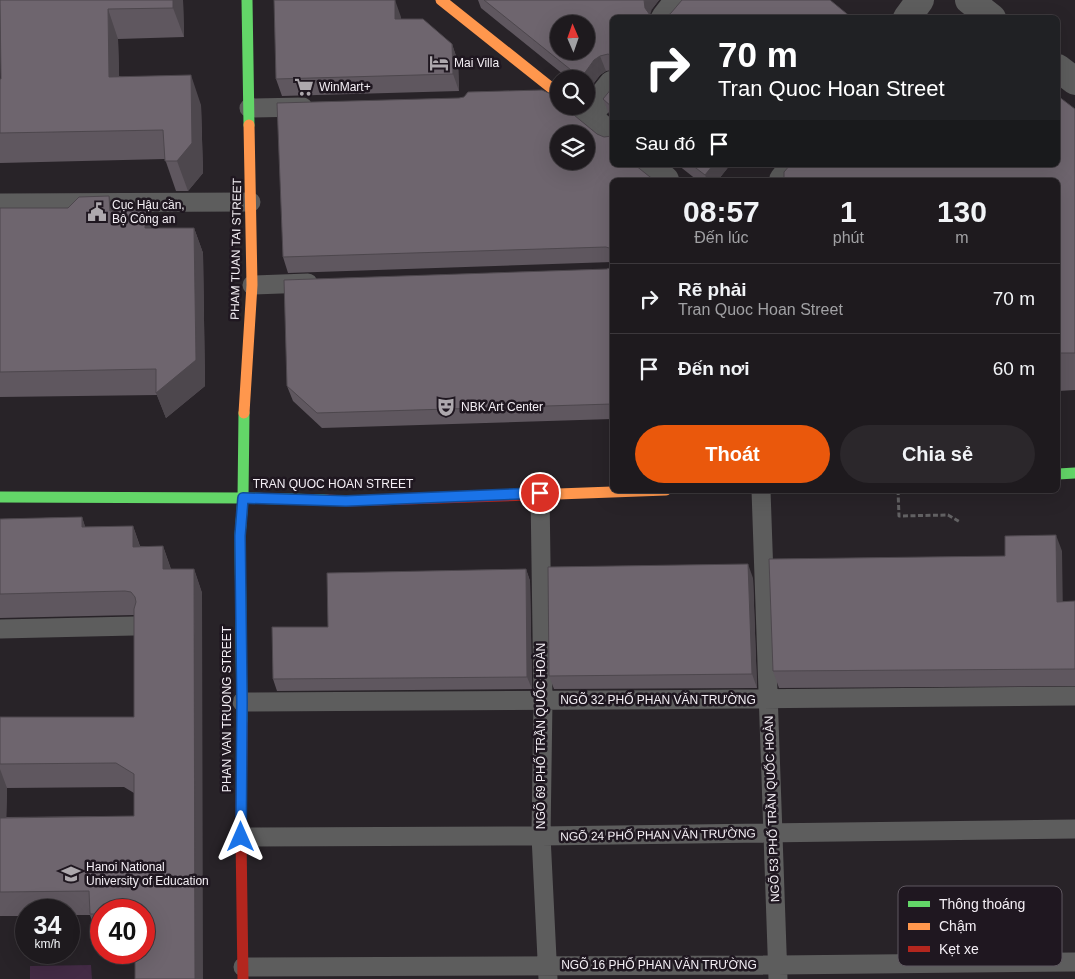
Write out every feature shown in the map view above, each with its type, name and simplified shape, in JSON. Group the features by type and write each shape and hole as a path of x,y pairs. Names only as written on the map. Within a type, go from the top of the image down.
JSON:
{"street":[{"name":"PHAM TUAN TAI STREET","path":"243,498 244,400 252,285 247,0"},
{"path":"443,0 550,87"},
{"path":"667,15 679,0"},
{"path":"909,15 920,0"},
{"path":"969,0 988,15"},
{"path":"1060,70 1075,81"},
{"path":"595,99 610,86"},
{"path":"584,115 610,136"},
{"path":"649,167 663,178"},
{"path":"785,178 793,167"},
{"path":"1060,474 1075,473"},
{"name":"TRAN QUOC HOAN STREET","path":"0,498 243,498 346,501 610,491"},
{"name":"PHAN VAN TRUONG STREET","path":"243,498 240,536 243,973"}],"lane":[{"path":"249,108 318,106"},
{"path":"0,203 251,202"},
{"path":"252,285 330,282"},
{"name":"NGÕ 69 PHỐ TRẦN QUỐC HOÀN","path":"540,493 543,700 541,836 548,972"},
{"name":"NGÕ 53 PHỐ TRẦN QUỐC HOÀN","path":"761,493 778,972"},
{"path":"0,629 134,626"},
{"name":"NGÕ 32 PHỐ PHAN VĂN TRƯỜNG","path":"242,702 768,700 1075,696"},
{"name":"NGÕ 24 PHỐ PHAN VĂN TRƯỜNG","path":"241,837 541,836 1075,828"},
{"name":"NGÕ 16 PHỐ PHAN VĂN TRƯỜNG","path":"1062,962 1075,962"},
{"name":"NGÕ 16 PHỐ PHAN VĂN TRƯỜNG","path":"243,973 778,972 956,966"}],"path":[{"path":"898,493 898,516 948,515 960,522"}],"shaded area":[{"path":"91,965 92,979 30,979 30,966"}],"building":[{"path":"0,0 173,0 173,8 108,9 109,77 191,75 192,143 177,161 165,161 163,130 0,133"},
{"path":"274,0 395,0 395,19 423,19 452,44 453,74 276,79"},
{"path":"484,0 644,0 645,8 650,15 610,15 610,55 600,56 595,59 595,15 550,15 550,53"},
{"path":"682,0 830,0 848,15 669,15"},
{"path":"559,60 594,60 587,70 571,70"},
{"path":"542,90 550,94 550,115 574,115 586,125 550,125 550,170 595,170 595,132 604,137 610,136 610,167 638,167 652,178 610,178 610,248 283,257 277,103 464,97 468,92"},
{"path":"610,90 610,105 603,99"},
{"path":"1060,98 1075,109 1075,353 1060,353 1060,178 784,178 784,172 788,167 1060,167"},
{"path":"695,167 711,167 705,175"},
{"path":"109,196 110,211 145,210 145,228 194,228 196,360 156,393 156,369 0,372 0,208 68,208 79,197"},
{"path":"610,268 610,404 317,413 287,386 284,280"},
{"path":"82,517 82,527 133,526 133,547 163,546 163,569 194,569 195,979 135,979 135,964 155,964 155,899 90,899 90,914 89,891 0,892 0,818 134,816 134,774 116,763 0,764 0,717 134,717 134,609 136,602 131,592 125,591 0,594 0,519"},
{"path":"1056,535 1057,602 1075,601 1075,669 773,671 769,559 1005,556 1005,536"},
{"path":"748,564 752,674 549,676 548,567"},
{"path":"526,569 527,677 273,679 272,627 328,627 327,573"}],"traffic: fast":[{"path":"247,0 249,125"},
{"path":"242,721 240,536 243,498 244,413"},
{"path":"1060,474 1075,473"},
{"path":"0,497 327,500"}],"traffic: slow":[{"path":"441,0 550,87"},
{"path":"244,413 252,285 249,125"},
{"path":"531,495 610,492"}],"traffic: jam":[{"path":"327,500 531,495"},
{"path":"242,721 243,979"}],"place":[{"name":"Mai Villa","path":"439,63"},
{"name":"WinMart+","path":"304,87"},
{"name":"Cục Hậu cần, Bộ Công an","path":"97,212"},
{"name":"NBK Art Center","path":"446,407"},
{"name":"Hanoi National University of Education","path":"71,874"}],"route":[{"path":"241,837 240,536 243,498 346,501 540,493"}]}
